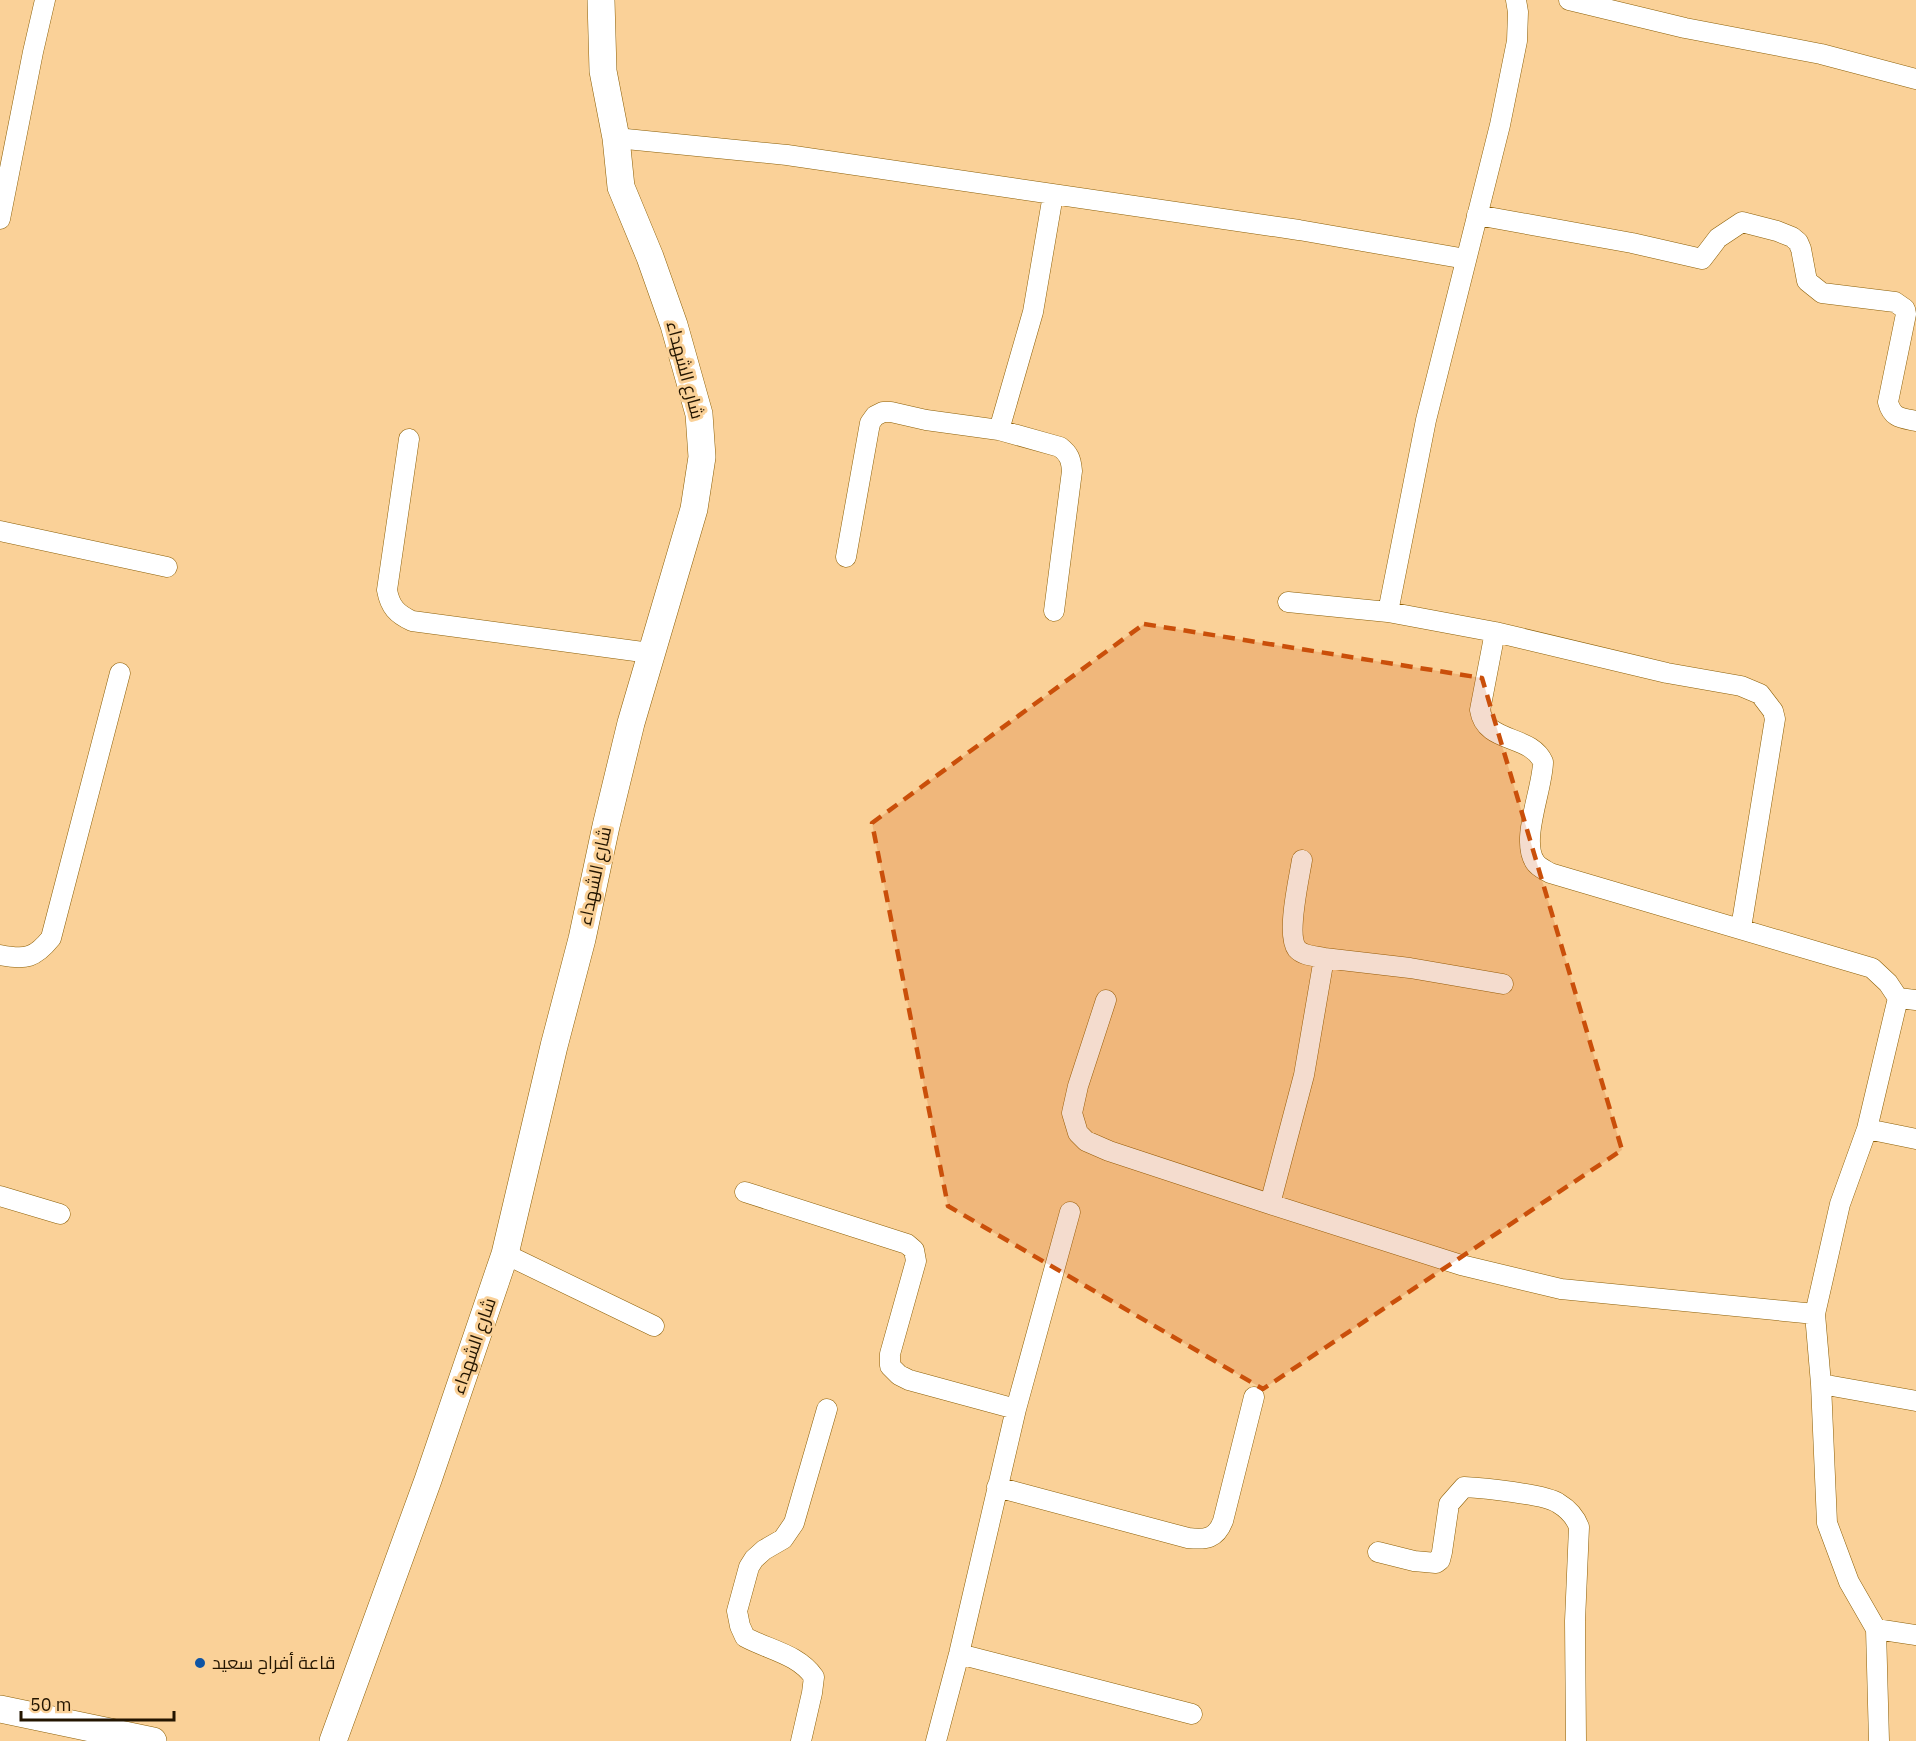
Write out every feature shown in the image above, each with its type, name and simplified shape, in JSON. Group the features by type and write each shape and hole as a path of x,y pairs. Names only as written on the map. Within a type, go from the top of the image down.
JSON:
{"street":[{"path":"0,219 7,146 45,0"},
{"name":"شارع الشهداء","path":"333,1741 428,1480 505,1254 582,939 630,723 694,508 702,457 699,414 674,325 650,257 621,187 616,138 603,71 601,0"},
{"path":"1388,612 1425,420 1500,125 1517,40 1516,0"},
{"path":"1569,0 1685,28 1821,54 1916,79"},
{"path":"616,138 787,155 1299,231 1466,259"},
{"path":"999,430 1033,312 1053,195"},
{"path":"1477,215 1632,243 1702,259 1718,238 1742,222 1792,237 1801,249 1807,281 1822,293 1895,302 1905,309 1906,314 1888,402 1890,412 1916,421"},
{"path":"846,557 863,453 870,423 875,416 883,412 891,412 926,420 999,430 1060,447 1071,460 1072,471 1054,611"},
{"path":"409,439 387,590 390,603 397,612 412,621 650,653"},
{"path":"0,531 167,567"},
{"path":"1288,602 1388,612 1495,632 1667,673 1741,686 1760,694 1773,711 1775,719 1741,928"},
{"path":"1495,632 1480,710 1482,720 1487,727 1532,749 1540,755 1543,762 1530,840 1534,861 1550,873 1872,968 1907,999 1867,1129 1840,1204 1815,1314 1821,1384 1827,1523 1849,1582 1876,1629 1879,1741"},
{"path":"0,955 23,958 34,956 51,938 120,673"},
{"path":"1302,860 1293,937 1298,950 1304,954 1410,968 1503,984"},
{"path":"1270,1204 1304,1075 1324,958"},
{"path":"1106,1000 1078,1086 1072,1113 1078,1133 1086,1141 1109,1151 1461,1265 1561,1289 1815,1314"},
{"path":"1867,1129 1916,1139"},
{"path":"745,1192 907,1244 914,1250 916,1261 890,1354 890,1366 898,1375 909,1380 1016,1410"},
{"path":"0,1196 60,1214"},
{"path":"936,1741 959,1654 1016,1410 1070,1212"},
{"path":"505,1254 654,1326"},
{"path":"1821,1384 1916,1401"},
{"path":"997,1487 1188,1538 1200,1540 1212,1537 1220,1531 1223,1521 1254,1396"},
{"path":"801,1741 814,1677 807,1667 792,1657 745,1637 737,1611 749,1567 754,1559 783,1539 794,1523 827,1409"},
{"path":"1378,1551 1414,1561 1436,1563 1440,1560 1442,1552 1449,1504 1464,1487 1555,1501 1567,1509 1576,1519 1579,1527 1575,1621 1576,1741"},
{"path":"1876,1629 1916,1635"},
{"path":"959,1654 1192,1714"},
{"path":"0,1709 153,1741"}],"highlighted area":[{"path":"1144,624 1482,678 1622,1150 1263,1389 948,1206 872,823"}],"place":[{"name":"قاعة أفراح سعيد","path":"200,1663"}]}
